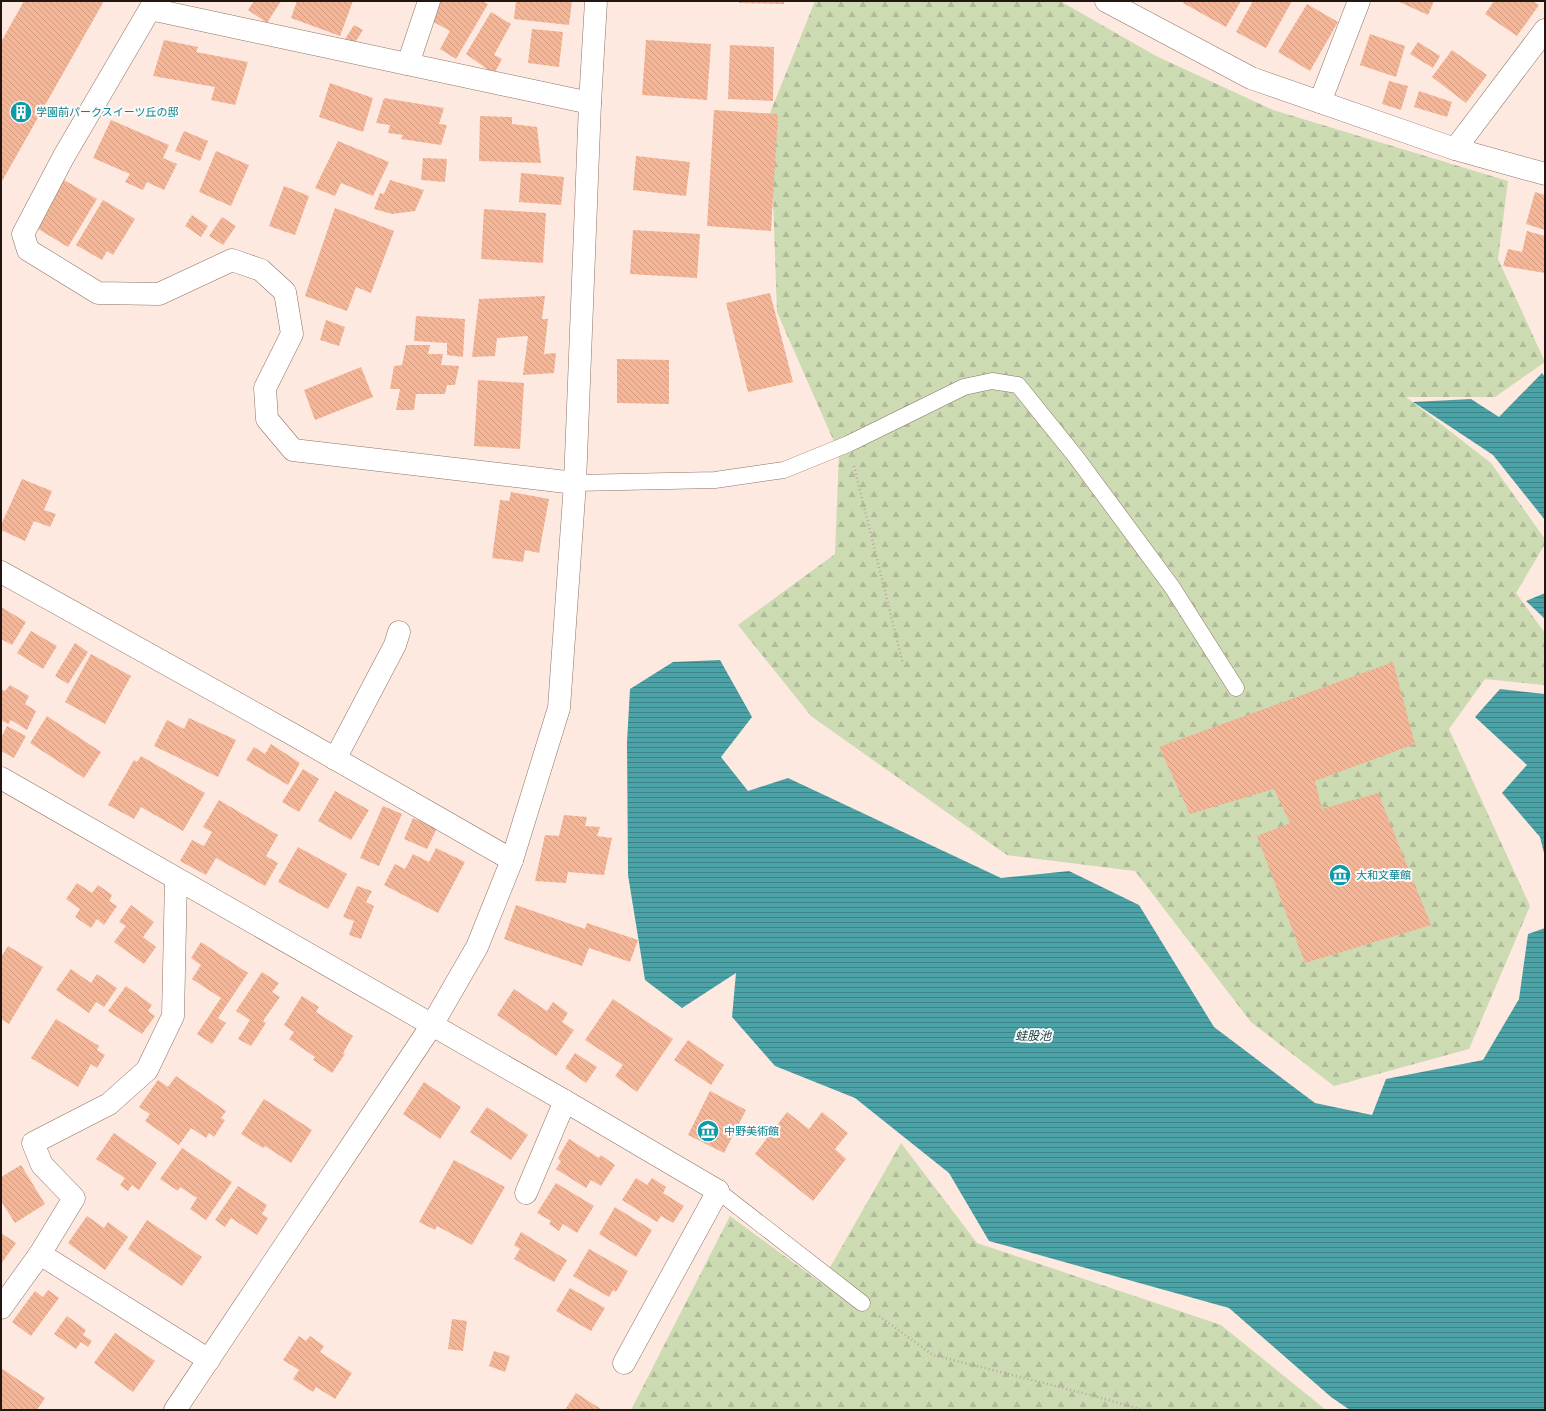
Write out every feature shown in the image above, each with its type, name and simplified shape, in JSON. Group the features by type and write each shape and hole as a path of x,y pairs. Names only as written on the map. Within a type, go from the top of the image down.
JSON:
{"street":[{"path":"408,64 429,1"},
{"path":"175,1410 432,1025 477,947 512,860 559,708 575,483 590,103 596,1"},
{"path":"1106,1 1251,78 1455,149 1545,174"},
{"path":"1320,102 1359,1"},
{"path":"575,483 294,450 267,419 265,388 292,334 285,292 261,270 232,260 159,294 98,293 28,250 23,234 64,156 150,9 590,103"},
{"path":"1455,149 1545,30"},
{"path":"1,572 61,604 335,758 512,860"},
{"path":"335,758 395,645 399,632"},
{"path":"1,778 565,1101 718,1191 624,1363"},
{"path":"1,1308 40,1254 74,1198 42,1165 33,1144 109,1104 147,1070 173,1016 176,879"},
{"path":"526,1193 565,1101"},
{"path":"40,1254 209,1360"}],"lane":[{"path":"575,483 715,480 784,470 848,444 964,387 992,381 1018,385 1076,457 1172,587 1236,688"},
{"path":"718,1191 862,1303"}],"path":[{"path":"848,444 903,664"},
{"path":"862,1303 933,1355 1091,1395 1143,1410"}],"green space":[{"path":"815,1 1060,1 1156,56 1273,110 1508,181 1498,259 1545,362 1495,397 1406,397 1491,463 1545,539 1545,544 1516,593 1545,633 1544,685 1485,679 1449,729 1530,906 1469,1049 1334,1086 1251,1022 1135,871 1007,855 811,716 738,625 835,554 839,453 777,312 770,113"},
{"path":"901,1143 977,1243 1221,1325 1326,1410 631,1410 730,1216 820,1282 832,1264"}],"water":[{"path":"1542,373 1545,377 1545,520 1493,455 1413,402 1471,399 1499,417"},
{"path":"1545,593 1545,619 1526,601"},
{"name":"蛙股池","path":"720,660 752,717 721,757 748,791 788,778 1001,878 1069,871 1139,905 1214,1027 1315,1103 1372,1115 1386,1079 1483,1060 1519,999 1528,934 1545,928 1545,1410 1350,1410 1331,1397 1229,1308 989,1241 949,1173 855,1098 775,1066 732,1017 736,973 682,1008 645,980 628,875 627,742 630,689 673,662"},
{"path":"1500,689 1545,694 1545,857 1540,837 1502,793 1527,765 1475,717"}],"building":[{"name":"学園前パークスイーツ丘の邸","path":"24,1 104,1 1,183 1,42"},
{"path":"254,1 281,1 267,23 248,10"},
{"path":"297,1 353,1 340,36 291,18"},
{"path":"441,1 482,1 488,4 456,59 440,49 450,31 430,20"},
{"path":"516,1 572,1 569,25 514,19"},
{"path":"739,1 784,1 784,4 739,3"},
{"path":"1184,1 1241,1 1226,27 1183,3"},
{"path":"1253,1 1292,1 1266,48 1236,32"},
{"path":"1397,1 1434,1 1428,15"},
{"path":"1494,1 1533,1 1539,5 1517,36 1485,14"},
{"path":"1307,4 1338,22 1310,71 1278,52"},
{"path":"491,12 511,24 494,55 502,59 494,74 466,54"},
{"path":"354,25 363,30 354,44 345,39"},
{"path":"532,29 563,32 559,67 528,63"},
{"path":"1370,34 1405,46 1396,77 1360,65"},
{"path":"164,40 198,47 196,52 248,62 235,105 211,100 215,87 153,76"},
{"path":"646,40 711,44 707,100 642,95"},
{"path":"1418,42 1440,56 1433,68 1410,54"},
{"path":"730,45 774,47 773,101 728,99"},
{"path":"1452,50 1487,75 1466,103 1432,77"},
{"path":"1389,81 1408,86 1401,110 1382,104"},
{"path":"330,83 373,98 363,132 319,117"},
{"path":"1419,91 1452,102 1447,117 1414,107"},
{"path":"384,98 444,108 439,124 447,125 441,145 401,139 403,135 388,133 390,125 376,123"},
{"path":"714,110 778,114 771,231 707,226"},
{"path":"480,116 512,117 512,124 537,127 541,163 479,161"},
{"path":"111,120 169,145 163,158 177,164 164,190 147,182 143,190 125,182 130,174 93,158"},
{"path":"184,131 208,141 200,161 175,151"},
{"path":"338,141 389,162 373,196 341,183 335,196 315,188"},
{"path":"216,151 249,165 231,206 199,192"},
{"path":"636,156 690,162 686,196 633,190"},
{"path":"423,158 447,159 445,182 421,180"},
{"path":"521,173 564,177 561,205 519,202"},
{"path":"64,180 97,199 68,247 35,227"},
{"path":"390,180 424,190 415,211 392,214 374,209 380,193 384,194"},
{"path":"284,186 309,196 295,235 269,226"},
{"path":"1535,192 1545,195 1545,230 1526,224"},
{"path":"103,200 135,219 113,255 107,251 102,260 76,245"},
{"path":"335,208 394,231 371,293 356,287 347,311 305,296"},
{"path":"484,209 546,213 543,263 481,259"},
{"path":"192,215 208,226 201,237 185,226"},
{"path":"222,217 236,226 223,245 209,236"},
{"path":"633,230 700,234 697,278 630,274"},
{"path":"1527,231 1545,236 1545,273 1503,266 1508,249 1522,252"},
{"path":"770,293 793,382 748,392 726,303"},
{"path":"545,296 542,319 548,319 544,354 556,353 554,373 523,375 528,336 497,338 495,356 472,357 479,299"},
{"path":"416,316 465,319 463,357 447,355 447,343 414,341"},
{"path":"326,320 345,327 339,346 320,340"},
{"path":"406,345 430,345 428,354 443,354 441,365 459,366 455,385 447,385 445,394 416,394 414,410 396,410 400,389 390,389 394,366 402,365"},
{"path":"617,359 669,360 669,404 617,403"},
{"path":"361,367 373,397 315,420 304,390"},
{"path":"478,380 524,383 520,449 474,446"},
{"path":"22,479 52,491 44,510 56,514 50,527 34,521 25,541 1,530 1,525"},
{"path":"511,492 549,499 539,553 525,550 523,562 492,558 500,500 509,501"},
{"path":"1,607 26,622 12,645 1,639"},
{"path":"31,631 57,646 43,669 17,653"},
{"path":"75,643 88,652 68,684 55,676"},
{"path":"91,654 131,676 105,724 65,702"},
{"path":"1393,662 1415,744 1315,781 1322,809 1378,793 1431,925 1305,963 1257,836 1290,823 1274,789 1190,814 1159,747"},
{"path":"10,685 29,696 25,704 36,711 27,730 11,720 8,724 1,720 1,689 5,691"},
{"path":"47,716 101,752 84,778 30,743"},
{"path":"189,718 236,740 218,777 154,746 167,720 184,729"},
{"path":"7,726 26,736 14,758 1,751 1,738"},
{"path":"271,744 300,763 288,785 246,760 254,747 265,754"},
{"path":"141,756 205,793 183,831 141,807 134,819 108,805 134,760 137,762"},
{"path":"303,769 319,779 299,812 282,802"},
{"path":"335,791 369,810 351,840 318,821"},
{"path":"219,800 278,835 266,856 278,863 265,886 216,858 206,875 180,861 192,840 204,846 212,832 203,827"},
{"path":"383,806 402,814 379,866 360,858"},
{"path":"564,815 587,817 585,826 600,827 597,836 612,838 604,875 568,872 566,883 535,881 545,835 559,836"},
{"path":"413,818 437,828 427,849 404,839"},
{"path":"298,847 347,874 328,909 278,882"},
{"path":"436,848 465,862 438,913 384,885 395,864 405,869 413,854 429,862"},
{"path":"77,883 92,893 98,885 112,895 109,901 117,906 104,925 97,919 91,928 75,917 80,909 66,899"},
{"path":"357,886 372,891 366,902 374,906 361,939 349,935 354,921 343,917"},
{"path":"131,905 154,922 143,937 156,947 144,964 114,942 126,926 119,922"},
{"path":"516,905 585,929 587,923 638,940 630,962 589,948 582,966 504,939"},
{"path":"201,942 248,973 218,1018 226,1023 212,1044 197,1034 221,998 192,979 201,965 191,958"},
{"path":"8,946 43,967 9,1024 1,1019 1,957"},
{"path":"71,969 91,983 97,974 117,988 104,1007 96,1002 89,1013 56,990"},
{"path":"262,972 279,983 272,992 280,997 263,1021 266,1023 251,1046 238,1039 250,1020 236,1011"},
{"path":"126,986 152,1005 148,1011 155,1016 142,1034 108,1011"},
{"path":"514,989 547,1011 553,1002 568,1013 562,1022 574,1030 556,1056 497,1015"},
{"path":"302,996 319,1007 316,1012 353,1036 343,1053 345,1054 332,1073 313,1060 315,1057 289,1039 294,1032 284,1025"},
{"path":"613,999 673,1039 637,1092 615,1076 623,1065 585,1040"},
{"path":"56,1019 99,1046 97,1050 105,1055 97,1068 91,1064 78,1087 31,1058"},
{"path":"688,1040 724,1065 711,1085 674,1060"},
{"path":"575,1053 597,1067 586,1083 565,1068"},
{"path":"176,1076 226,1111 221,1118 225,1120 214,1137 209,1133 206,1138 191,1128 179,1145 145,1121 150,1114 139,1107 158,1080 168,1087"},
{"path":"424,1082 461,1107 440,1139 403,1114"},
{"path":"710,1091 746,1110 724,1153 688,1135"},
{"path":"264,1099 312,1130 291,1163 265,1146 263,1148 241,1134"},
{"path":"487,1107 528,1135 511,1160 470,1132"},
{"path":"787,1112 809,1129 822,1112 848,1133 835,1149 846,1159 813,1201 755,1154"},
{"path":"114,1133 157,1163 139,1190 132,1185 128,1191 120,1185 125,1178 96,1159"},
{"path":"569,1139 599,1158 601,1155 615,1165 601,1186 591,1180 586,1188 556,1169 561,1161 558,1158"},
{"path":"182,1148 232,1182 206,1220 190,1209 197,1198 180,1187 178,1191 160,1179"},
{"path":"454,1160 505,1187 472,1245 437,1226 435,1230 419,1222"},
{"path":"21,1165 45,1204 15,1223 1,1201 1,1177"},
{"path":"636,1178 647,1185 652,1178 666,1187 663,1193 684,1206 673,1223 661,1216 657,1222 622,1200"},
{"path":"556,1183 594,1206 577,1233 563,1224 559,1231 549,1224 551,1221 537,1213"},
{"path":"238,1186 267,1205 262,1214 268,1218 257,1235 231,1218 225,1227 215,1220"},
{"path":"615,1207 652,1230 636,1257 599,1234"},
{"path":"87,1216 104,1228 108,1222 128,1237 105,1270 68,1243"},
{"path":"147,1220 202,1257 182,1286 128,1249"},
{"path":"521,1232 567,1260 554,1282 514,1259 520,1249 514,1245"},
{"path":"1,1233 16,1243 1,1264"},
{"path":"589,1249 628,1271 616,1292 613,1290 609,1297 573,1276"},
{"path":"570,1288 605,1308 591,1331 556,1311"},
{"path":"48,1290 59,1298 31,1336 12,1322 35,1291 43,1297"},
{"path":"67,1316 86,1330 83,1335 92,1341 88,1347 81,1342 76,1349 54,1334"},
{"path":"452,1319 467,1321 463,1351 448,1349"},
{"path":"115,1333 155,1361 133,1392 94,1363"},
{"path":"299,1336 306,1341 310,1336 324,1346 320,1352 352,1373 335,1399 316,1387 313,1392 293,1379 299,1370 283,1360"},
{"path":"494,1351 510,1356 505,1372 489,1366"},
{"path":"1,1368 45,1398 37,1410 1,1410"},
{"path":"576,1393 601,1409 565,1410"}],"place":[{"name":"学園前パークスイーツ丘の邸","path":"21,112"},
{"name":"大和文華館","path":"1340,875"},
{"name":"中野美術館","path":"708,1131"}]}
